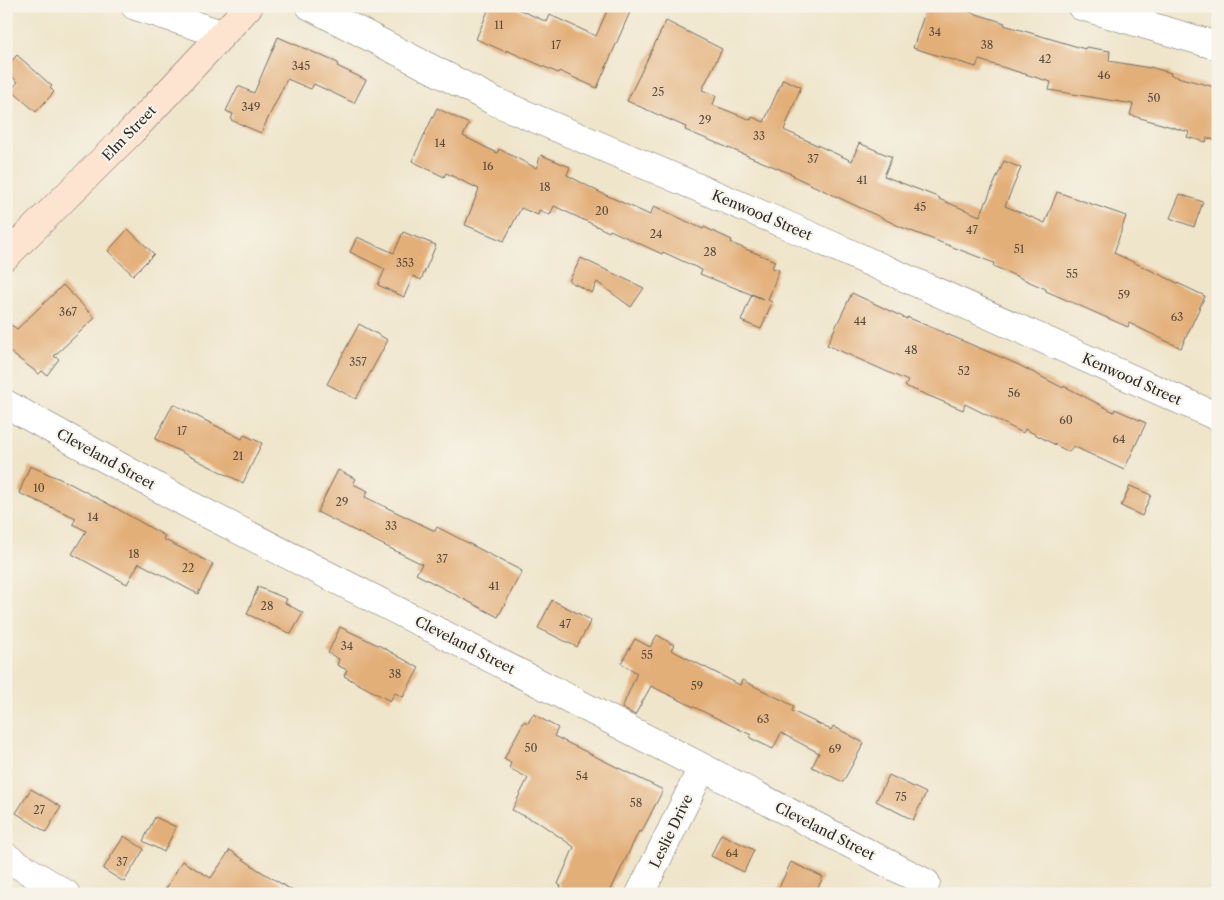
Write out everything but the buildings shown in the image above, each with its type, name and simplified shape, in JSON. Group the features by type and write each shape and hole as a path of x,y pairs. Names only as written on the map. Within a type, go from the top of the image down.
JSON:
{"street":[{"path":"135,6 222,34"},
{"name":"Elm Street","path":"6,256 132,132 249,6"},
{"name":"Kenwood Street","path":"310,6 496,102 784,224 1218,417"},
{"path":"1081,6 1218,46"},
{"name":"Cleveland Street","path":"6,404 188,504 926,883"},
{"name":"Leslie Drive","path":"640,894 702,768"},
{"path":"6,856 66,894"}]}
